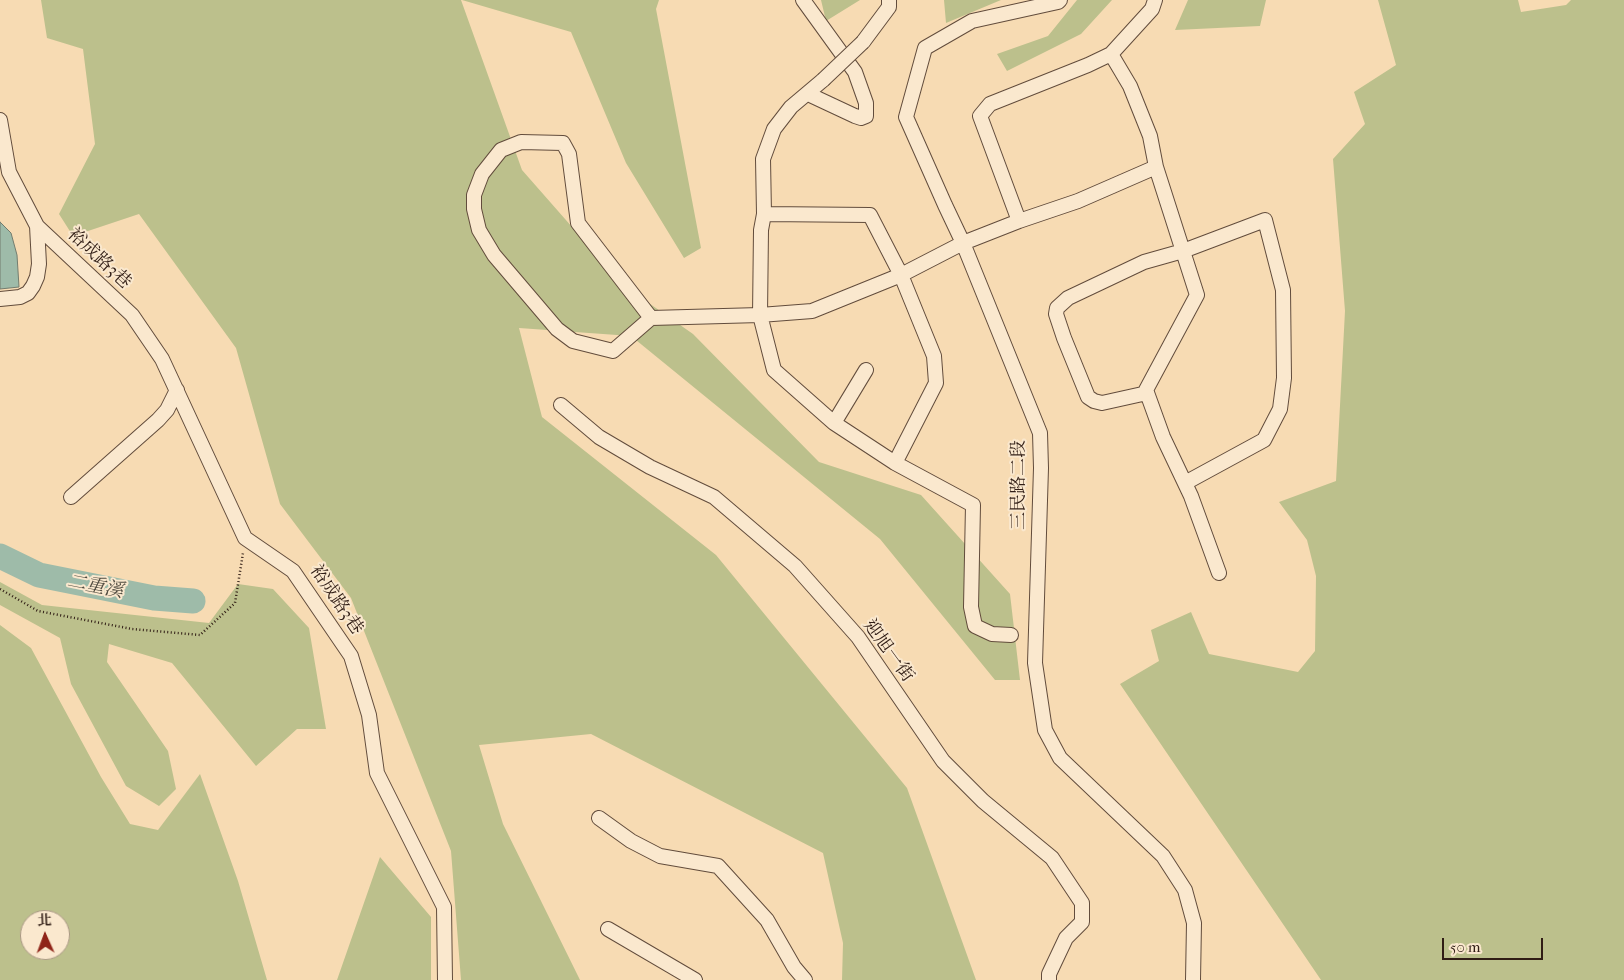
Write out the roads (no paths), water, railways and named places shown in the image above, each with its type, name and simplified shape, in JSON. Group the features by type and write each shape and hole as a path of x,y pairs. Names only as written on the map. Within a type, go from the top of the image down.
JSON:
{"street":[{"path":"803,0 856,72 866,103 866,116 861,118 854,116 808,94"},
{"path":"888,0 888,7 864,42 791,108 774,130 763,159 764,214 761,230 760,315 774,370 834,423 895,463 974,505 971,607 975,626 992,634 1011,635"},
{"name":"三民路二段","path":"1060,0 972,21 925,48 906,117 944,205 964,243 1040,433 1041,476 1035,663 1045,730 1060,758 1163,856 1184,890 1194,923 1194,980"},
{"path":"1019,221 980,116 990,104 1111,54 1152,9 1155,0"},
{"path":"1111,54 1130,86 1150,136 1156,167 1197,295 1146,390 1163,437 1185,483 1219,573"},
{"name":"裕成路3巷","path":"0,120 9,172 37,226 132,315 162,359 245,538 293,571 351,656 369,715 377,773 444,907 445,980"},
{"path":"651,318 578,223 569,154 563,142 521,142 501,150 482,174 474,195 474,209 479,230 494,256 557,329 573,342 613,351 651,318 760,315 812,311 901,275 964,243 1019,221 1078,201 1156,167"},
{"path":"764,214 870,215 901,275 934,356 936,383 895,463"},
{"path":"1147,393 1102,403 1088,397 1064,338 1056,314 1057,308 1068,298 1144,262 1183,251 1265,220 1283,290 1284,378 1280,409 1264,440 1185,483"},
{"name":"裕成路3巷","path":"0,299 20,297 28,293 33,286 39,264 37,226"},
{"path":"834,423 866,370"},
{"path":"71,497 158,420 167,410 177,390"},
{"name":"迎旭一街","path":"561,405 599,437 650,467 714,497 796,566 858,637 943,761 983,801 1052,858 1082,903 1082,922 1066,938 1049,974 1049,980"},
{"path":"600,818 632,841 660,856 718,866 766,920 804,980"},
{"path":"608,929 695,980"}],"waterway":[{"name":"二重溪","path":"0,556 39,575 154,598 193,601"}]}
